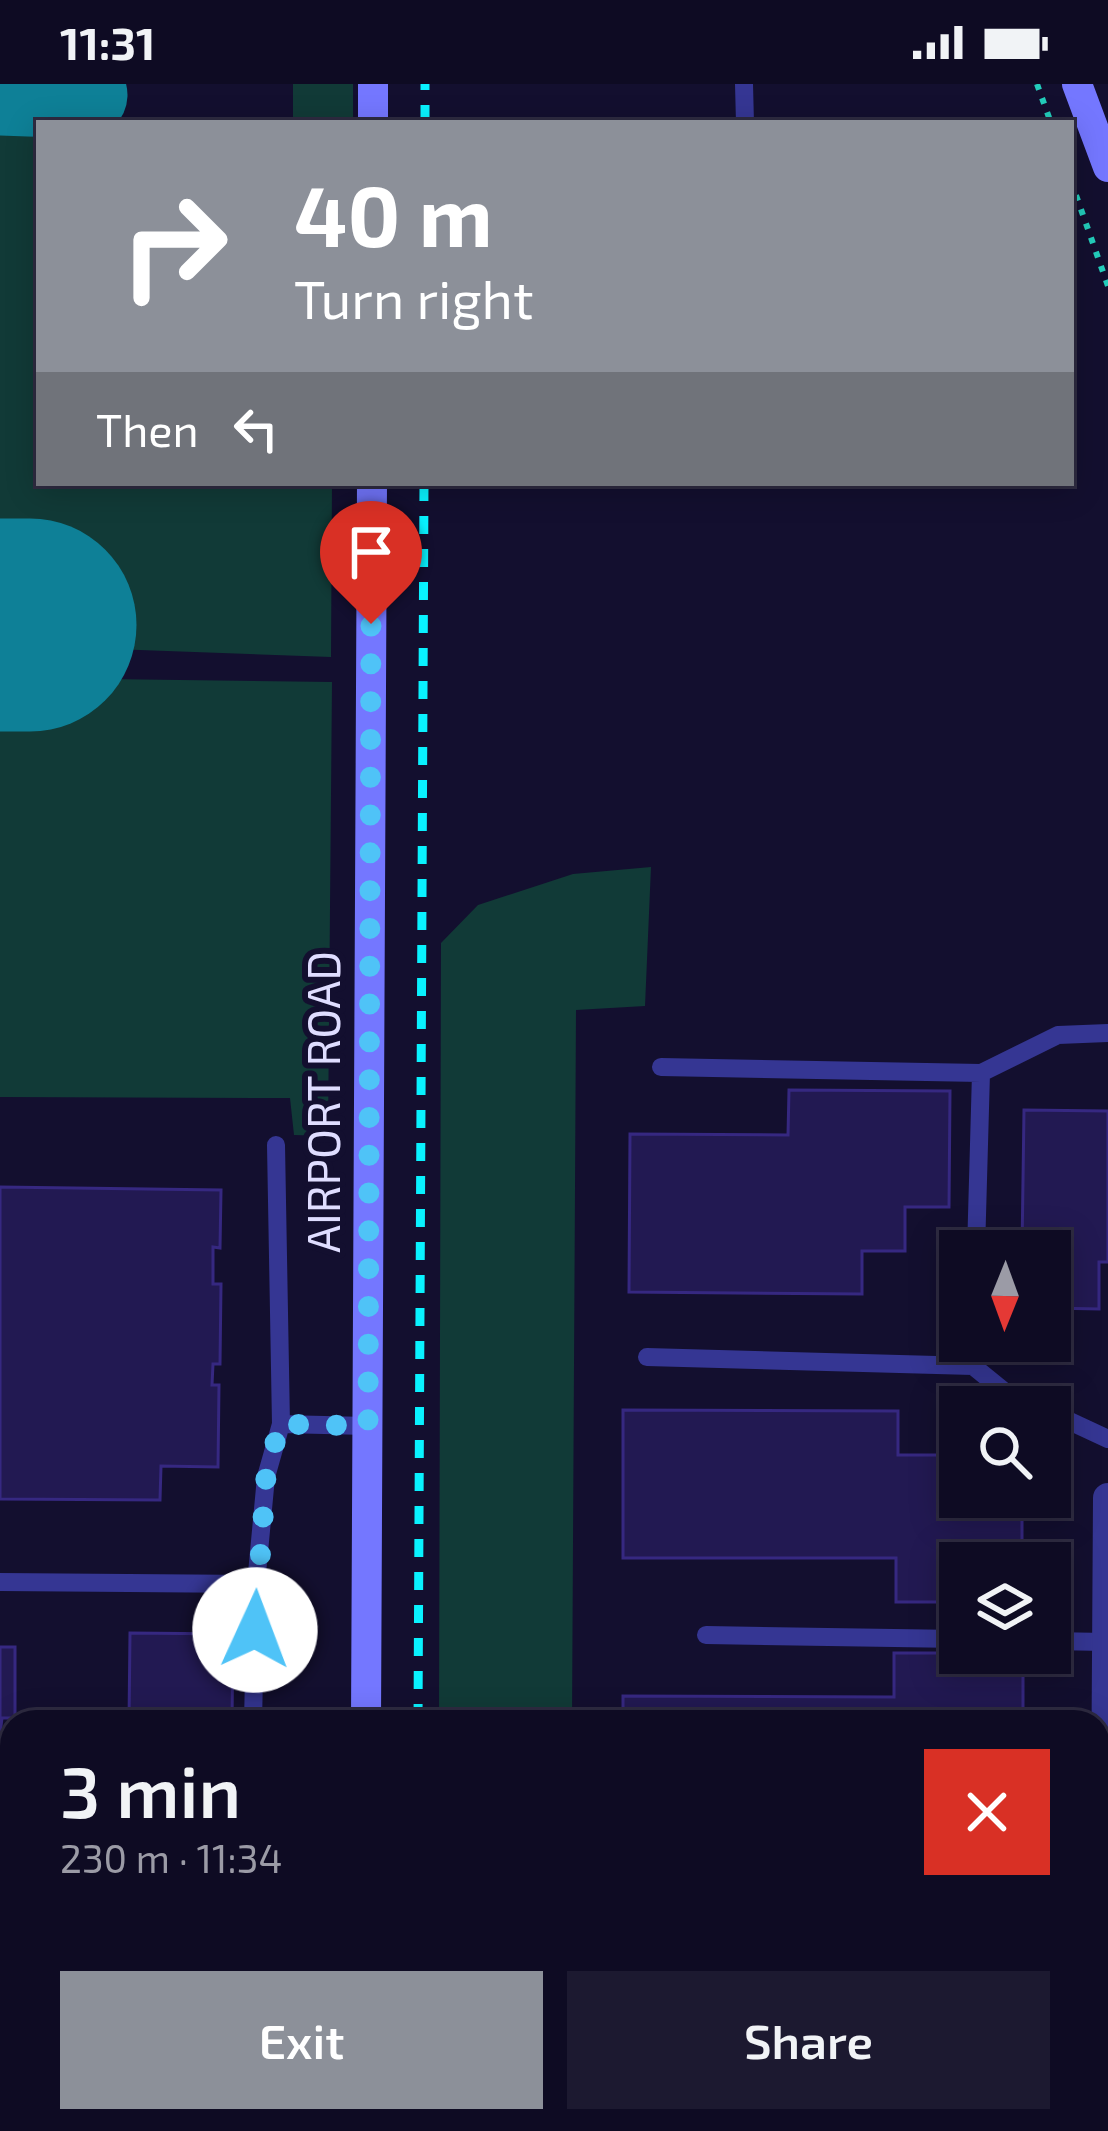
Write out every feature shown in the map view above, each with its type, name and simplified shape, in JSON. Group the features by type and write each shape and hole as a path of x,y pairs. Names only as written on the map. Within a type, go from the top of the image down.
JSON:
{"street":[{"path":"373,120 374,84"},
{"path":"1077,84 1108,167"},
{"name":"AIRPORT ROAD","path":"367,1710 372,486"},
{"path":"1106,1710 1108,1498"}],"lane":[{"path":"745,84 745,120"},
{"path":"661,1067 981,1073 1058,1035 1108,1033"},
{"path":"977,1230 981,1073"},
{"path":"253,1710 256,1585 266,1477 280,1424 276,1145"},
{"path":"647,1358 973,1366 998,1386"},
{"path":"973,1362 973,1366"},
{"path":"1071,1422 1108,1439"},
{"path":"280,1424 368,1426"},
{"path":"0,1582 256,1585"},
{"path":"706,1635 939,1639"},
{"path":"1071,1644 1107,1650"}],"path":[{"path":"1037,84 1050,120"},
{"path":"1074,190 1108,286"}],"green space":[{"path":"293,84 353,84 353,120 293,120"},
{"path":"0,129 36,137 36,486 332,486 331,657 30,646 30,557 0,555"},
{"path":"29,678 332,682 328,1136 294,1135 290,1098 0,1097 0,727 26,727"},
{"path":"651,867 645,1006 576,1010 572,1710 439,1710 441,943 478,905 573,874"}],"building":[{"path":"789,1090 950,1091 949,1207 905,1207 905,1251 862,1251 862,1294 629,1292 630,1134 788,1135"},
{"path":"1024,1110 1108,1111 1108,1262 1099,1262 1099,1309 1071,1308 1071,1230 1022,1230"},
{"path":"0,1187 221,1190 220,1248 213,1247 213,1284 221,1284 220,1364 213,1364 212,1385 219,1385 218,1467 161,1466 160,1500 0,1499"},
{"path":"623,1410 898,1411 898,1455 939,1455 939,1518 1022,1518 1022,1542 939,1542 939,1602 896,1602 896,1558 623,1558"},
{"path":"130,1633 233,1634 232,1710 129,1710"},
{"path":"0,1647 15,1647 15,1710 0,1710"},
{"path":"894,1653 939,1653 939,1674 1023,1674 1023,1710 623,1710 623,1696 894,1697"}],"taxiway":[{"path":"0,92 84,95"}],"runway":[{"path":"0,625 30,625"}],"railway":[{"path":"425,84 425,120"},
{"path":"418,1710 424,486"}],"route":[{"path":"255,1630 266,1477 280,1424 368,1426 371,624"}]}
